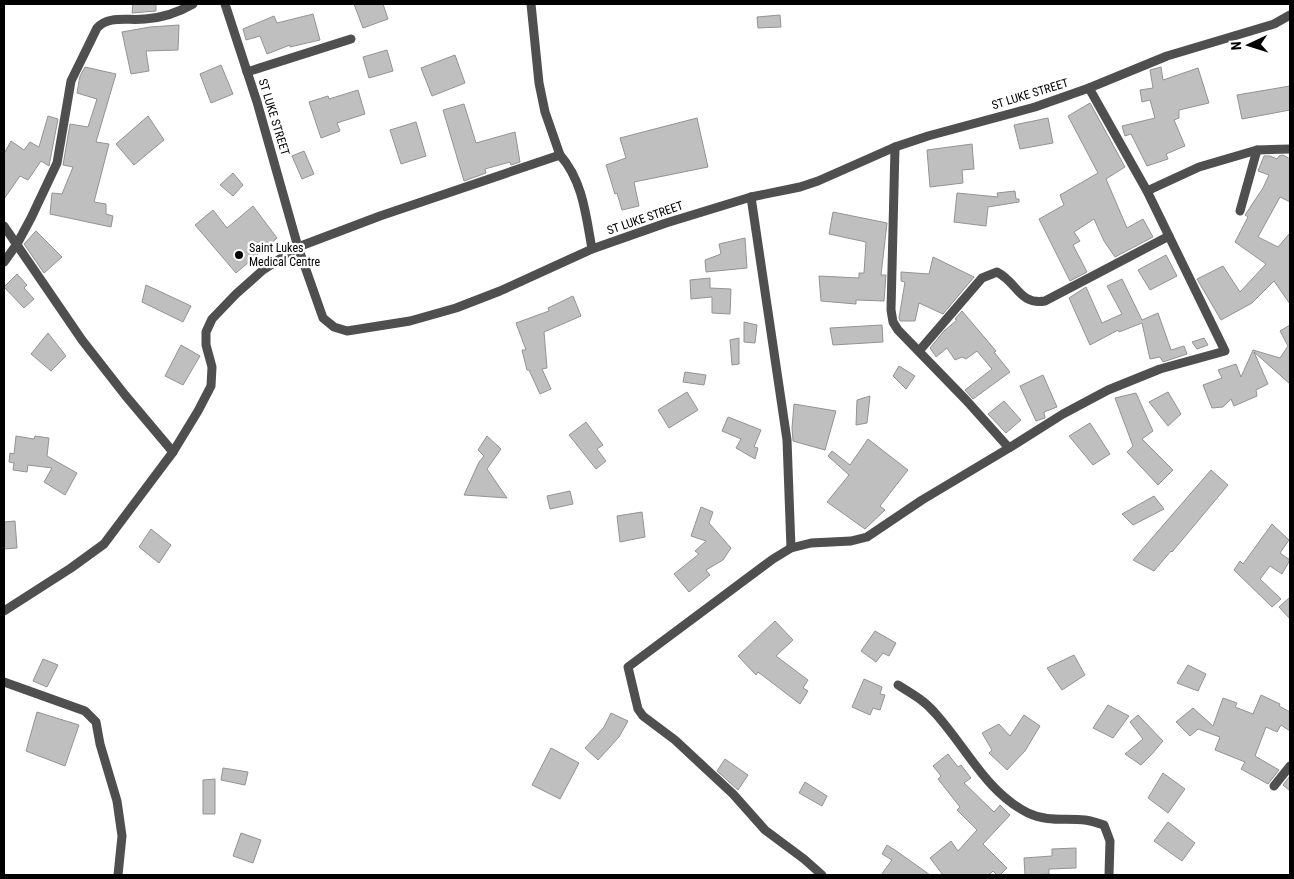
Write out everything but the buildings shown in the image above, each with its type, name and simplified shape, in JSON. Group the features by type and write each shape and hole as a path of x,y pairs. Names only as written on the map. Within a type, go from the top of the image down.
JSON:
{"street":[{"path":"4,262 17,244 57,163 71,81 97,28 108,20 150,18 167,15 194,4"},
{"name":"ST LUKE STREET","path":"225,4 278,172 298,246 323,318 334,327 348,330 410,321 456,308 500,291 592,249 666,223 751,197 800,187 895,147 928,136 1035,107 1089,88 1167,56 1274,24 1290,15"},
{"path":"531,4 539,83 545,112 560,155 569,165 579,184 592,249"},
{"path":"247,72 351,39"},
{"path":"822,875 766,830 733,794 675,740 643,716 638,709 628,667 773,559 791,548 811,543 852,541 867,537 922,500 1063,414 1108,390 1160,369 1225,351 1169,236 1089,88"},
{"path":"895,147 891,310 893,322 898,330 1009,448"},
{"path":"1146,192 1199,167 1257,150 1290,149"},
{"path":"1240,211 1257,150"},
{"path":"4,610 71,568 104,544 173,452 211,386 212,368 206,345 206,332 212,319 263,270 298,246 560,155"},
{"path":"751,197 787,440 791,548"},
{"path":"4,226 82,340 173,452"},
{"path":"919,351 982,278 990,274 997,272 1007,277 1027,300 1035,302 1045,301 1169,236"},
{"path":"4,682 85,711 96,722 100,744 117,800 121,827 122,836 118,875"},
{"path":"898,685 916,696 935,712 961,748 1004,798 1030,814 1049,820 1086,820 1104,825 1110,841 1109,875"},
{"path":"1274,786 1290,766"}],"place":[{"name":"Saint Lukes Medical Centre","path":"239,255"}]}
